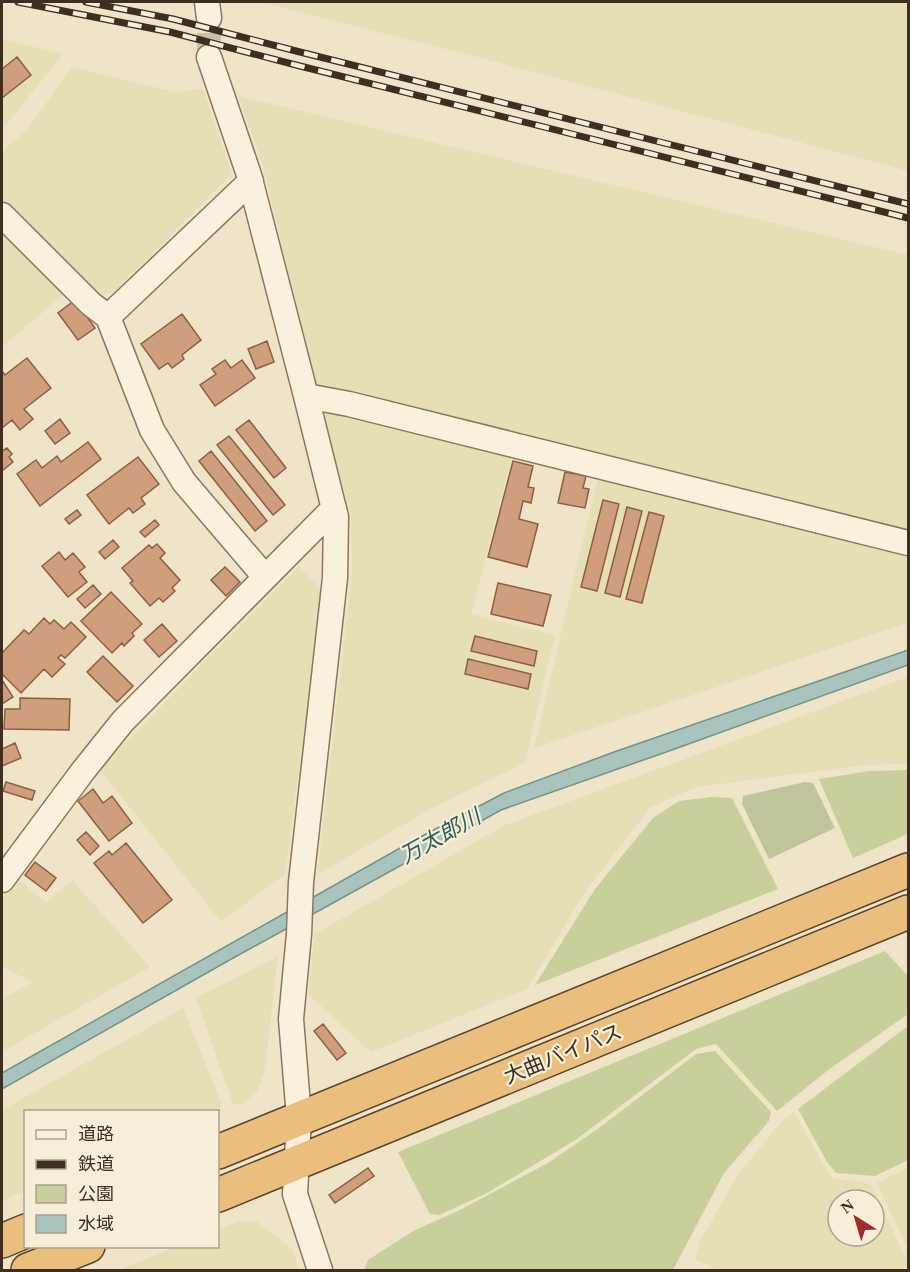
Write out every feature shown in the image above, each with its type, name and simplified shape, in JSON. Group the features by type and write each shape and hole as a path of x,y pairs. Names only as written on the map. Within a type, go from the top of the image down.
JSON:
{"highway":[{"name":"大曲バイパス","path":"219,1152 909,870"},
{"name":"大曲バイパス","path":"219,1194 909,912"},
{"path":"2,1241 24,1232"},
{"path":"28,1270 83,1248"}],"street":[{"path":"208,57 251,181 336,517 335,578 301,884 291,1019 299,1118 295,1194 320,1270"},
{"path":"108,317 251,181"},
{"path":"2,215 91,304 108,317 152,430 184,482 265,577"},
{"path":"306,396 349,404 909,543"},
{"path":"2,880 82,771 123,721 334,508"}],"shaded area":[{"path":"259,2 908,2 908,171 481,58"},
{"path":"2,39 63,54 2,128"},
{"path":"72,67 175,92 203,89 232,174 114,292 104,295 91,294 2,202 2,152 29,127"},
{"path":"238,96 908,255 908,530 316,385 263,166"},
{"path":"2,228 63,295 2,347"},
{"path":"334,412 512,456 471,614 555,635 525,763 432,808 317,875 352,572 351,514 322,415"},
{"path":"598,477 908,554 908,623 534,748"},
{"path":"299,566 323,591 285,874 221,922 99,769"},
{"path":"908,677 908,764 865,765 697,787 651,807 587,889 527,989 371,1052 308,994 315,934 505,825"},
{"path":"17,878 46,903 72,880 150,967 2,1052 2,999 32,982 2,967 2,899"},
{"path":"278,956 265,1068 257,1092 241,1105 233,1104 196,998"},
{"path":"183,1008 221,1102 220,1111 24,1110 24,1191 2,1201 2,1110"},
{"path":"794,1112 834,1179 871,1184 873,1188 826,1188 826,1248 886,1248 886,1216 908,1267 901,1270 719,1270 695,1260 700,1241 738,1175 780,1123"},
{"path":"908,1167 908,1250 886,1202 886,1188 879,1188 877,1183"},
{"path":"239,1221 258,1222 293,1250 299,1270 118,1270 174,1248 219,1248 219,1230"}],"green space":[{"path":"908,770 908,834 853,858 819,779 870,771"},
{"path":"805,782 813,783 835,828 769,859 742,804 743,796"},
{"path":"711,797 732,798 778,889 535,985 595,889 653,818 679,801"},
{"path":"885,951 908,976 908,1014 827,1071 777,1111 716,1044 696,1049 577,1139 487,1193 439,1215 430,1214 398,1152"},
{"path":"908,1026 908,1160 875,1176 836,1173 827,1162 798,1109"},
{"path":"715,1051 771,1112 769,1121 724,1173 673,1270 364,1270 368,1260 413,1231 460,1210 548,1163 599,1128 696,1054"}],"water":[{"name":"万太郎川","path":"908,650 908,665 501,810 2,1089 2,1073 409,843 504,793 614,752"}],"building":[{"path":"17,57 31,75 2,98 2,69"},
{"path":"75,300 95,328 78,340 58,313"},
{"path":"182,314 201,340 182,355 184,359 172,368 168,363 159,369 141,344"},
{"path":"267,341 274,362 256,369 248,349"},
{"path":"27,358 51,388 24,409 33,419 20,430 12,420 2,428 2,371 5,375"},
{"path":"225,360 231,368 242,360 255,378 215,406 200,385 216,374 212,369"},
{"path":"60,419 70,433 55,444 45,431"},
{"path":"249,420 286,468 274,478 236,430"},
{"path":"229,436 285,505 273,515 217,445"},
{"path":"88,442 101,459 40,506 17,474 36,460 42,468 57,456 61,462"},
{"path":"7,448 12,454 9,457 13,462 2,471 2,451"},
{"path":"211,451 267,521 255,531 199,461"},
{"path":"138,457 159,484 141,498 145,504 133,513 129,508 109,524 87,495"},
{"path":"513,461 533,466 528,487 534,488 531,503 523,501 519,519 538,524 527,567 488,557"},
{"path":"565,472 586,476 583,488 589,489 585,508 558,503"},
{"path":"603,500 619,504 597,591 581,587"},
{"path":"627,507 642,511 620,597 605,593"},
{"path":"77,510 81,515 69,524 65,519"},
{"path":"649,512 664,516 642,603 626,599"},
{"path":"155,520 159,525 145,537 140,532"},
{"path":"113,540 119,547 105,559 99,552"},
{"path":"157,544 165,553 160,558 180,580 172,588 175,591 163,602 159,598 150,606 130,583 133,581 122,568 149,545 152,548"},
{"path":"59,552 65,560 73,553 85,567 79,572 87,582 68,597 42,566"},
{"path":"225,567 240,582 226,596 211,580"},
{"path":"498,583 551,595 543,626 491,614"},
{"path":"93,585 101,594 85,608 77,599"},
{"path":"111,592 142,624 132,633 134,636 124,646 122,643 112,653 81,621"},
{"path":"44,618 50,624 54,620 64,629 71,622 86,637 65,658 61,655 58,658 65,664 52,677 44,669 21,693 2,674 2,653 24,630 29,634"},
{"path":"162,624 177,641 159,657 144,640"},
{"path":"475,636 537,651 534,666 471,651"},
{"path":"103,656 133,686 117,702 87,672"},
{"path":"468,659 531,674 528,689 465,674"},
{"path":"2,680 13,697 2,704"},
{"path":"20,698 70,699 69,730 4,729 5,709 20,709"},
{"path":"15,743 21,758 2,766 2,749"},
{"path":"6,782 35,791 32,800 3,791"},
{"path":"93,789 103,803 112,796 132,823 109,841 78,801"},
{"path":"86,832 99,846 90,855 77,840"},
{"path":"126,843 172,900 143,923 94,863 109,851 112,855"},
{"path":"35,862 56,878 46,891 25,875"},
{"path":"323,1024 346,1053 337,1060 314,1031"},
{"path":"368,1168 374,1176 335,1203 329,1195"}],"tunnel":[{"path":"209,18 209,57"}],"railway":[{"path":"18,2 170,32 908,218"},
{"path":"86,2 173,19 908,204"}]}
